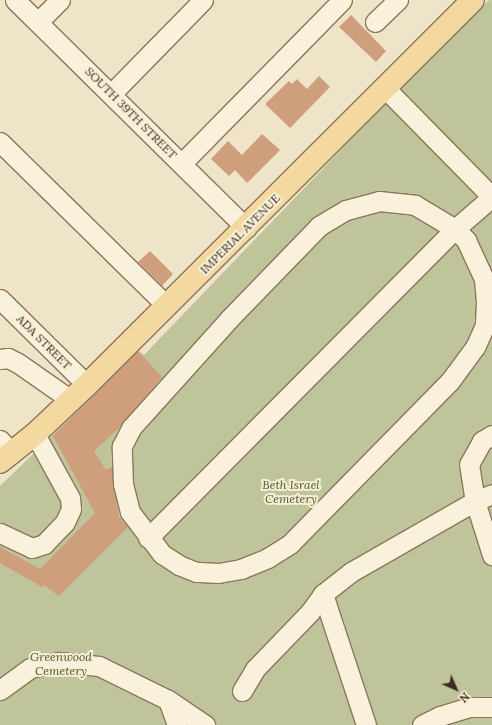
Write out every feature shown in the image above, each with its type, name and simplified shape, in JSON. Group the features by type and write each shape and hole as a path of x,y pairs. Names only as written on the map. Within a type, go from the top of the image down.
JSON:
{"main road":[{"name":"IMPERIAL AVENUE","path":"4,452 35,434 87,385 246,228 470,1"}],"street":[{"name":"SOUTH 39TH STREET","path":"15,0 112,93 246,228"},
{"path":"38,22 60,0"},
{"path":"112,93 203,0"},
{"path":"182,163 342,0"},
{"path":"375,22 398,0"},
{"path":"148,538 455,229 492,197 385,88"},
{"path":"0,142 167,306"},
{"path":"380,201 415,205 455,229 466,240 484,279 485,325 475,347 450,381 290,544 262,561 241,569 218,573 196,572 179,565 162,554 148,538 130,512 122,484 122,446 131,428 229,319 305,240 332,217 362,204 380,201"},
{"name":"ADA STREET","path":"0,299 87,385"},
{"path":"0,359 8,358 18,363 71,400"},
{"path":"0,533 32,548 44,544 66,522 71,509 70,498 35,434"},
{"path":"492,435 482,441 469,464 483,498 492,554"},
{"path":"242,691 255,669 310,612 323,594 351,572 483,498"},
{"path":"323,594 366,725"},
{"path":"0,690 30,668 59,662 100,666 168,700 206,725"},
{"path":"168,700 177,725"},
{"path":"422,725 440,716 470,708 492,707"}],"green space":[{"name":"Beth Israel Cemetery","path":"489,0 492,0 492,725 0,725 0,486 139,351 144,355 383,106"}],"building":[{"path":"351,15 386,51 376,62 339,27"},
{"path":"319,76 330,87 290,128 265,104 289,81 292,84 297,79 307,89"},
{"path":"262,134 280,150 247,183 235,170 229,176 211,159 228,141 242,155"},
{"path":"150,251 173,274 162,286 138,262"},
{"path":"138,351 162,377 118,429 94,451 106,470 112,467 119,517 128,527 59,596 44,585 42,587 0,563 0,547 40,569 95,513 53,436"}],"park label":[{"name":"Greenwood Cemetery","path":"61,664"}]}
